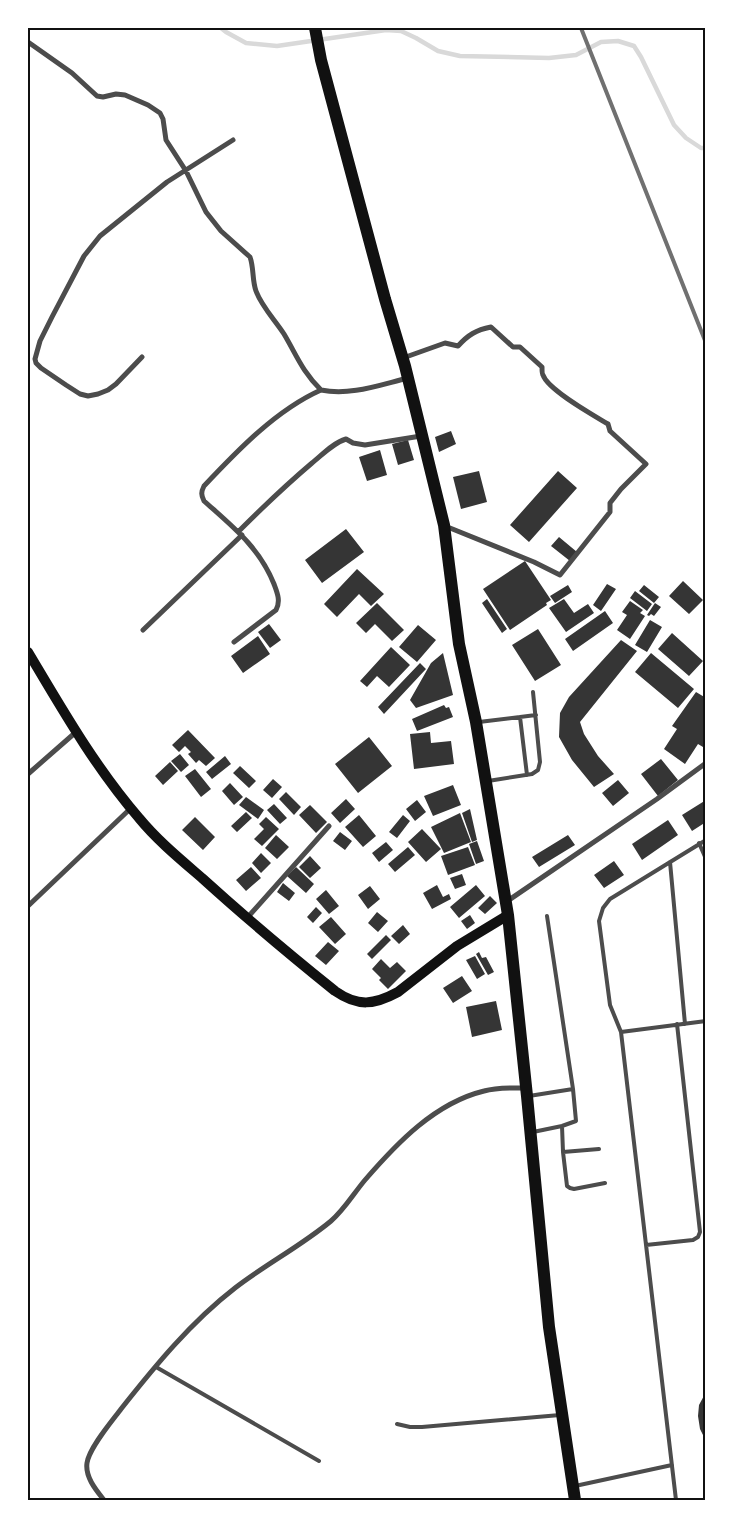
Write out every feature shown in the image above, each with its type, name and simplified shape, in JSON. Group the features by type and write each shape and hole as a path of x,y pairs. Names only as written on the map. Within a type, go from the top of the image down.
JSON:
{"main road":[{"path":"315,28 321,60 384,299 403,358 444,525 460,644 476,722 508,915 548,1317 575,1500"},
{"path":"28,652 76,732 105,775 162,843 247,919 341,995 356,1002 369,1003 379,1001 398,992 457,946 508,915"}],"street":[{"path":"28,42 72,73 97,96 126,94 159,112 163,119 166,140 186,171 198,199 209,217 221,231 250,257 254,282 261,300 284,334 305,372 321,390"},
{"path":"142,357 108,390 88,396 66,386 41,368 35,359 40,341 52,317 84,256 95,241 132,209 233,140"},
{"path":"403,358 445,343 458,346 465,338 478,330 491,327 513,347 520,347 542,367 542,374 551,387 587,413 608,424 610,430 646,464 610,503 610,512 560,575 534,562 444,525"},
{"path":"234,642 275,611 279,602 276,588 266,564 240,533 204,501 201,493 204,486 279,415 308,395 321,390 348,392 408,378"},
{"path":"143,630 294,478 332,446 346,440 365,445 423,436"},
{"path":"28,774 76,732"},
{"path":"506,902 657,799 706,763"},
{"path":"28,906 131,808"},
{"path":"247,919 329,826"},
{"path":"104,1500 92,1485 88,1472 87,1463 93,1448 110,1423 182,1337 234,1288 331,1221 388,1155 427,1119 455,1103 483,1091 498,1088 526,1092"}],"lane":[{"path":"486,781 537,772 540,764 534,692"},
{"path":"476,722 536,715"},
{"path":"520,718 527,775"},
{"path":"676,1500 620,1032 610,1005 599,926 603,908 610,899 706,840"},
{"path":"700,844 706,859"},
{"path":"670,862 685,1024"},
{"path":"530,1132 562,1126 576,1121 573,1089 547,916"},
{"path":"620,1032 706,1020"},
{"path":"646,1245 693,1240 698,1237 700,1232 677,1024"},
{"path":"526,1092 573,1089"},
{"path":"562,1126 567,1186 574,1189 605,1183"},
{"path":"563,1152 600,1149"},
{"path":"156,1367 319,1461"},
{"path":"397,1424 422,1428 562,1414"},
{"path":"572,1486 672,1465"}],"building":[{"path":"451,431 456,444 439,452 435,437"},
{"path":"408,440 414,460 398,465 392,444"},
{"path":"380,450 387,475 367,481 359,457"},
{"path":"479,471 487,502 461,509 453,477"},
{"path":"558,471 577,488 529,542 510,525"},
{"path":"346,529 364,552 322,583 305,560"},
{"path":"559,537 577,552 570,561 551,546"},
{"path":"525,561 551,600 546,603 547,605 510,630 483,589"},
{"path":"357,569 384,594 371,606 359,594 337,617 324,604"},
{"path":"683,581 703,600 689,614 669,596"},
{"path":"607,584 616,589 601,611 593,605"},
{"path":"568,585 572,592 555,603 550,596"},
{"path":"644,585 659,597 654,603 639,591"},
{"path":"635,591 652,604 647,611 630,598"},
{"path":"487,599 507,629 502,633 482,603"},
{"path":"564,599 574,613 588,604 594,613 566,632 549,608"},
{"path":"630,601 643,610 640,613 645,616 630,639 617,630 627,615 622,612"},
{"path":"377,603 404,630 392,641 375,624 366,633 356,623"},
{"path":"655,603 661,607 654,616 651,614 647,615"},
{"path":"605,611 613,623 573,651 565,639"},
{"path":"650,620 662,627 647,652 635,645"},
{"path":"269,624 281,640 270,648 258,632"},
{"path":"418,625 436,640 417,662 399,647"},
{"path":"538,629 561,665 535,681 512,645"},
{"path":"672,633 703,661 689,676 658,649"},
{"path":"258,636 270,654 243,673 231,656"},
{"path":"621,640 637,651 580,722 584,734 598,756 614,774 594,787 572,760 559,737 560,713 569,697"},
{"path":"391,647 410,665 389,687 377,676 367,687 360,681"},
{"path":"443,653 453,695 416,708 410,700 431,663"},
{"path":"651,653 694,689 678,708 635,672"},
{"path":"420,663 426,669 384,714 378,707"},
{"path":"696,692 706,698 706,743 703,747 698,744 685,764 664,749 677,729 672,726"},
{"path":"444,705 446,708 449,707 453,717 417,731 412,719"},
{"path":"188,730 215,758 206,766 199,760 196,763 188,754 191,752 185,746 179,752 172,745"},
{"path":"430,732 431,743 451,741 454,764 414,769 410,734"},
{"path":"369,737 392,766 358,793 335,764"},
{"path":"180,754 189,765 181,772 171,761"},
{"path":"225,756 231,764 212,779 206,772"},
{"path":"661,759 678,780 658,796 641,774"},
{"path":"170,762 178,771 163,785 155,776"},
{"path":"240,766 256,781 249,788 233,773"},
{"path":"195,769 211,789 201,797 185,776"},
{"path":"273,779 282,787 272,798 263,790"},
{"path":"618,780 629,793 613,806 602,793"},
{"path":"230,783 243,797 234,805 222,791"},
{"path":"453,785 461,805 433,816 424,796"},
{"path":"286,792 301,807 294,815 279,799"},
{"path":"246,797 264,810 258,819 239,805"},
{"path":"346,799 355,809 340,823 331,813"},
{"path":"417,800 426,812 415,821 406,809"},
{"path":"706,800 706,822 692,831 682,815"},
{"path":"274,804 287,818 280,824 267,810"},
{"path":"310,805 327,822 316,833 299,815"},
{"path":"470,809 477,840 472,842 462,813"},
{"path":"246,812 252,818 237,832 231,826"},
{"path":"460,813 471,842 444,853 431,827"},
{"path":"359,815 376,836 363,847 345,827"},
{"path":"403,815 410,821 397,838 389,832"},
{"path":"195,817 215,837 203,850 182,830"},
{"path":"266,817 279,829 262,846 254,839 264,829 259,824"},
{"path":"668,820 678,835 642,860 632,844"},
{"path":"422,829 441,849 426,862 408,842"},
{"path":"340,832 352,841 345,850 333,841"},
{"path":"276,835 289,847 277,859 265,848"},
{"path":"568,835 575,845 539,867 532,857"},
{"path":"477,841 484,861 476,864 469,844"},
{"path":"386,842 393,850 379,862 372,853"},
{"path":"408,847 415,855 395,872 388,864"},
{"path":"468,847 475,865 448,875 441,856"},
{"path":"261,853 271,863 261,873 252,863"},
{"path":"310,856 321,868 310,878 299,867"},
{"path":"614,861 624,875 604,888 594,875"},
{"path":"251,867 261,878 246,891 236,880"},
{"path":"296,867 314,884 306,893 287,876"},
{"path":"462,874 466,885 455,889 450,878"},
{"path":"283,883 295,893 289,901 277,892"},
{"path":"437,885 443,897 449,894 451,899 432,909 423,893"},
{"path":"476,885 485,896 459,918 450,907"},
{"path":"370,886 380,899 368,909 358,895"},
{"path":"326,890 339,906 329,914 316,899"},
{"path":"490,896 497,903 485,914 478,908"},
{"path":"316,907 322,913 313,923 307,917"},
{"path":"377,912 388,921 378,932 368,923"},
{"path":"470,915 475,923 467,929 461,921"},
{"path":"331,917 346,934 335,944 319,927"},
{"path":"403,925 410,934 399,944 391,936"},
{"path":"386,935 391,940 372,959 367,954"},
{"path":"328,942 339,951 326,965 315,956"},
{"path":"479,952 482,958 486,957 494,972 488,975 476,954"},
{"path":"475,956 485,974 477,979 466,960"},
{"path":"381,959 390,968 397,962 406,971 388,989 372,969"},
{"path":"462,976 472,991 453,1003 443,988"},
{"path":"496,1001 502,1030 472,1037 466,1007"},
{"path":"706,1392 706,1441 700,1429 698,1416 699,1405"}],"waterway":[{"path":"221,28 246,43 277,46 386,30 401,31 438,51 460,56 549,58 576,55 601,42 618,41 634,46 674,125 686,138 701,148 706,148"}],"railway":[{"path":"581,28 706,343"}]}
